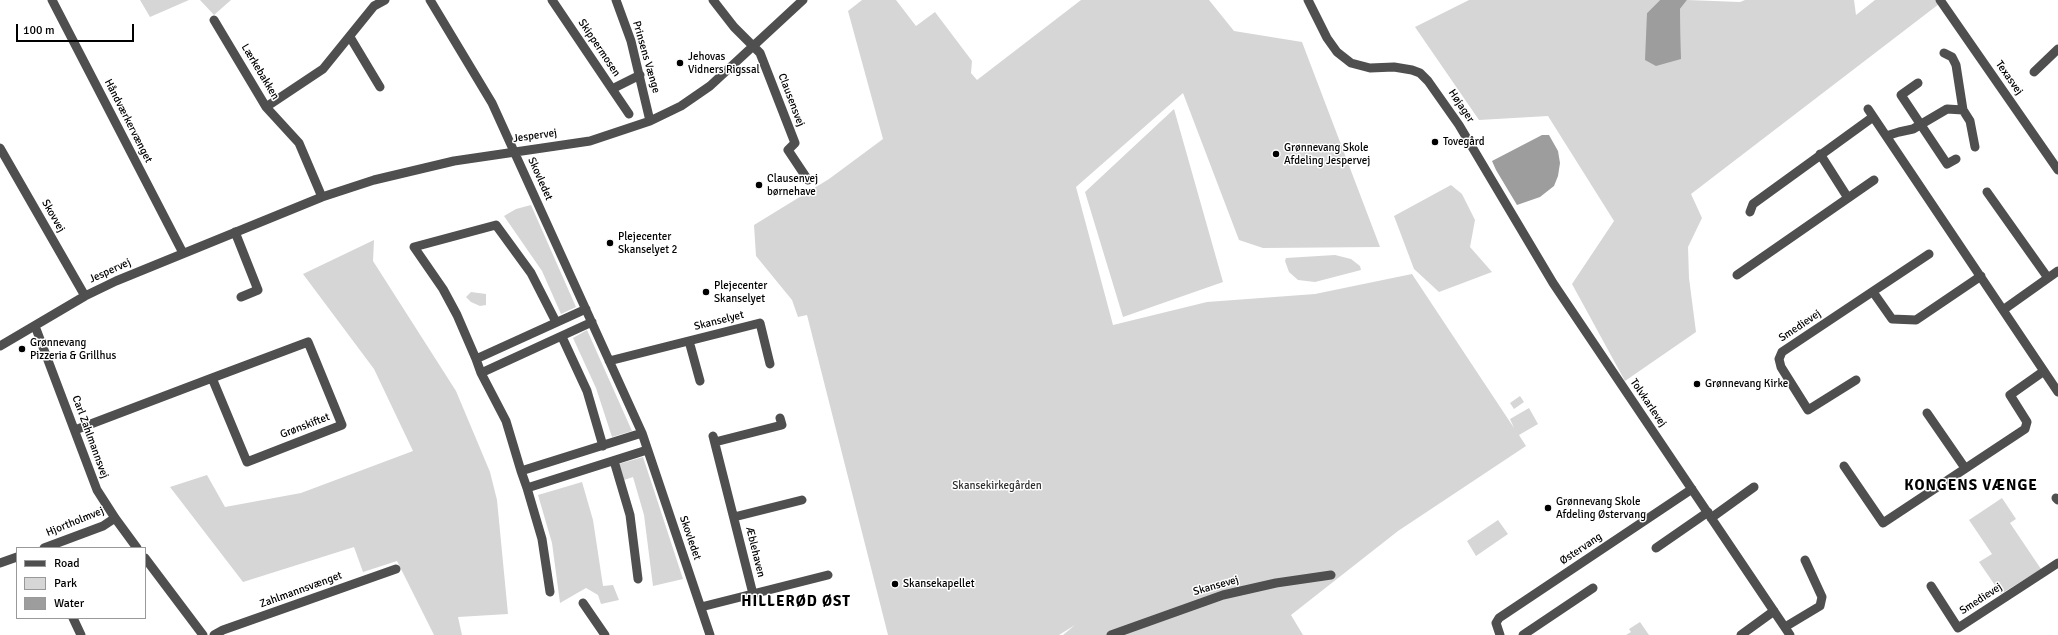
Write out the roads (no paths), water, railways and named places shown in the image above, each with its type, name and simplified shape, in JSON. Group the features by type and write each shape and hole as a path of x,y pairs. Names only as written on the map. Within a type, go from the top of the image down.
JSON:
{"street":[{"name":"Håndværkervænget","path":"52,0 183,253"},
{"path":"266,107 323,69 374,6 385,0"},
{"name":"Skovledet","path":"430,0 492,103 642,434 710,635"},
{"name":"Skippermosen","path":"552,0 629,114"},
{"name":"Prinsens Vænge","path":"616,0 631,41 650,120"},
{"path":"714,0 734,27 754,46"},
{"name":"Jespervej","path":"0,346 85,296 116,281 322,197 374,180 454,161 590,141 650,120 681,106 710,86 804,0"},
{"name":"Højager","path":"1308,0 1327,38 1337,52 1351,63 1370,68 1412,70 1428,80 1459,125 1553,283 1569,307"},
{"name":"Texasvej","path":"1940,0 2058,170"},
{"name":"Lærkebakken","path":"214,20 266,107 299,143 322,197"},
{"path":"350,36 380,87"},
{"name":"Clausensvej","path":"754,46 760,53 795,143 788,150 808,180"},
{"path":"2034,72 2058,49"},
{"path":"1944,53 1952,57 1956,65 1963,110 1970,121 1975,147"},
{"name":"Skippermosen","path":"612,89 640,75"},
{"path":"1918,83 1900,95 1948,164 1956,159"},
{"path":"1868,109 2058,392"},
{"path":"1886,136 1921,126 1946,109 1963,110"},
{"path":"1750,212 1753,204 1820,154 1874,117"},
{"name":"Skovvej","path":"0,148 85,296"},
{"path":"1820,154 1848,198"},
{"path":"1737,275 1874,180"},
{"path":"1986,192 2048,278"},
{"path":"550,592 542,539 506,421 482,373 457,315 443,289 414,247 496,225 532,273 556,322"},
{"path":"236,232 258,290 242,297"},
{"name":"Smedievej","path":"1856,380 1808,410 1781,367 1779,359 1782,352 1929,254"},
{"path":"2003,310 2058,270"},
{"path":"1873,292 1892,319 1916,320 1980,276"},
{"name":"Tolvkarlevej","path":"1569,307 1790,635"},
{"path":"476,359 586,309"},
{"path":"482,373 592,322"},
{"name":"Skanselyet","path":"609,361 760,323 770,364"},
{"name":"Carl Zahlmannsvej","path":"35,326 97,490 136,547"},
{"path":"562,337 587,391 603,446"},
{"name":"Skanselyet","path":"690,341 700,380"},
{"name":"Grønskiftet","path":"75,430 212,378 308,342 342,425 247,462 212,378"},
{"path":"1844,466 1883,523 2025,429 2027,422 2010,396 2044,371"},
{"path":"1927,413 1965,468"},
{"name":"Æblehaven","path":"753,594 714,439 782,425 780,418"},
{"path":"521,471 642,434"},
{"path":"527,488 647,450"},
{"path":"614,461 630,515 638,579"},
{"path":"1656,548 1754,487"},
{"name":"Østervang","path":"1500,635 1496,623 1499,618 1692,489"},
{"name":"Æblehaven","path":"734,517 802,500"},
{"name":"Hjortholmvej","path":"47,547 103,526 115,518"},
{"path":"0,563 16,557"},
{"path":"146,559 203,635"},
{"path":"1785,627 1820,606 1822,597 1805,560"},
{"name":"Smedievej","path":"1931,586 1958,628 2058,563"},
{"name":"Zahlmannsvænget","path":"214,635 223,630 396,570"},
{"name":"Æblehaven","path":"701,607 828,575"},
{"name":"Skansevej","path":"1112,635 1223,595 1276,583 1331,575"},
{"path":"1522,635 1593,588"},
{"path":"583,603 605,635"},
{"path":"1741,635 1774,611"},
{"path":"73,619 81,635"}],"water":[{"path":"1660,0 1687,0 1680,9 1681,59 1656,66 1645,60 1647,13"},
{"path":"1542,135 1549,135 1558,151 1560,163 1558,176 1554,186 1540,197 1517,205 1492,161"}],"place":[{"name":"Jehovas Vidners Rigssal","path":"680,63"},
{"name":"Tovegård","path":"1435,142"},
{"name":"Grønnevang Skole Afdeling Jespervej","path":"1276,154"},
{"name":"Clausenvej børnehave","path":"759,185"},
{"name":"Plejecenter Skanselyet 2","path":"610,243"},
{"name":"Plejecenter Skanselyet","path":"706,292"},
{"name":"Grønnevang Pizzeria & Grillhus","path":"22,349"},
{"name":"Grønnevang Kirke","path":"1697,384"},
{"name":"Grønnevang Skole Afdeling Østervang","path":"1548,508"},
{"name":"Skansekapellet","path":"895,584"}],"district":[{"name":"KONGENS VÆNGE","path":"1971,486"},
{"name":"HILLERØD ØST","path":"796,602"}],"park label":[{"name":"Skansekirkegården","path":"997,486"}]}
